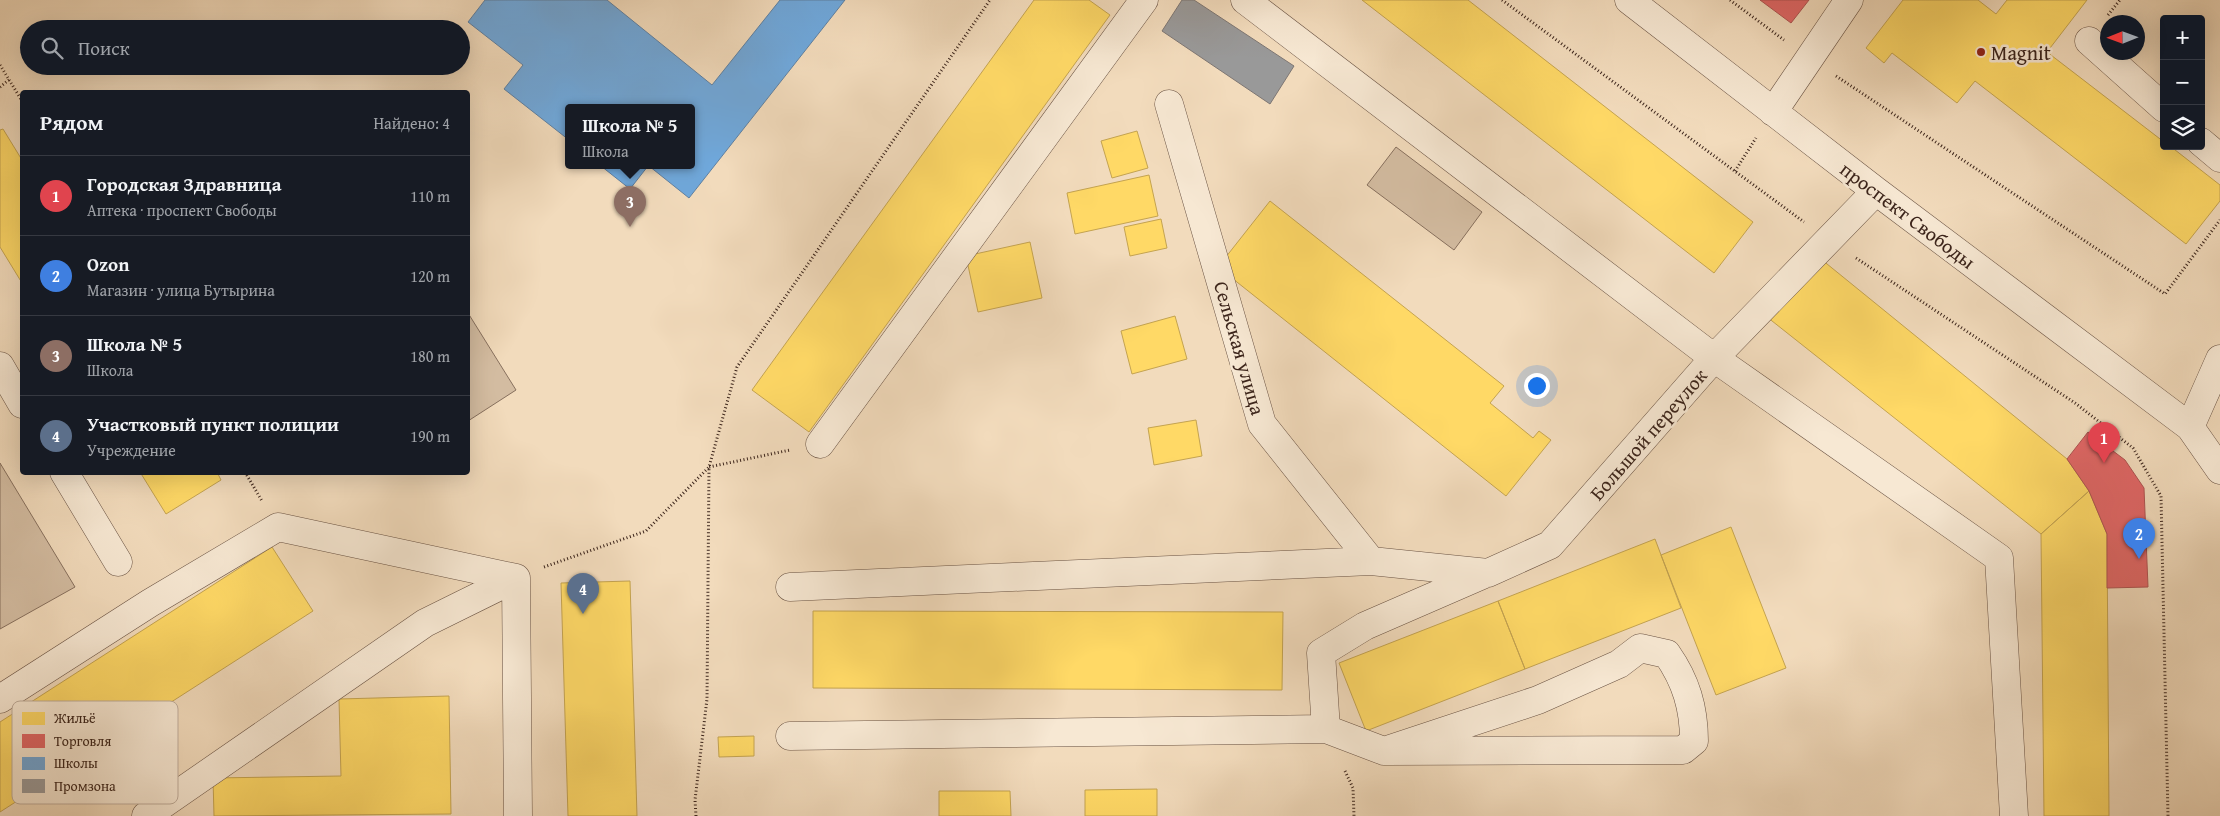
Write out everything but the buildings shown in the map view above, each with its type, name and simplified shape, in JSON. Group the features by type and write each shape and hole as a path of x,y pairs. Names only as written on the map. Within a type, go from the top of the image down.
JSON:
{"street":[{"path":"820,444 1144,0"},
{"path":"1245,0 1714,358 1999,558 2014,816"},
{"name":"проспект Свободы","path":"1628,0 1876,191 2190,427 2220,470"},
{"path":"1773,112 1849,0"},
{"path":"2089,41 2161,105"},
{"name":"Сельская улица","path":"1169,104 1262,424 1371,561"},
{"path":"2205,145 2220,158"},
{"name":"Большой переулок","path":"1326,729 1321,652 1365,626 1550,545 1714,358 1876,191"},
{"path":"2190,427 2220,359"},
{"path":"0,366 20,401"},
{"path":"66,475 118,562"},
{"path":"0,699 150,604 278,527 516,578"},
{"path":"790,586 1371,561 1488,573"},
{"path":"178,794 425,623 516,578"},
{"path":"516,578 518,816"},
{"path":"790,736 1326,729 1384,751 1683,750 1694,741 1694,719 1679,671 1667,654 1640,648 1619,664 1538,700 1384,751"},
{"path":"146,816 163,804"}],"path":[{"path":"696,816 695,800 708,699 709,467 737,366 990,0"},
{"path":"1502,0 1828,240 2075,403 2133,448 2161,496 2168,816"},
{"path":"1730,0 1809,59 1902,118 2165,294 2220,220"},
{"path":"0,65 20,97"},
{"path":"0,87 10,79"},
{"path":"1735,171 1773,112"},
{"path":"516,578 646,531 709,467 820,444"}],"shaded area":[{"path":"1396,147 1482,212 1454,250 1367,185"},
{"path":"470,316 516,390 470,420"},
{"path":"0,463 75,587 0,629"}],"place":[{"name":"Magnit","path":"1981,52"},
{"name":"Школа № 5","path":"630,227"},
{"name":"Городская Здравница","path":"2104,463"},
{"name":"Ozon","path":"2139,559"},
{"name":"Участковый пункт полиции","path":"583,614"}]}
